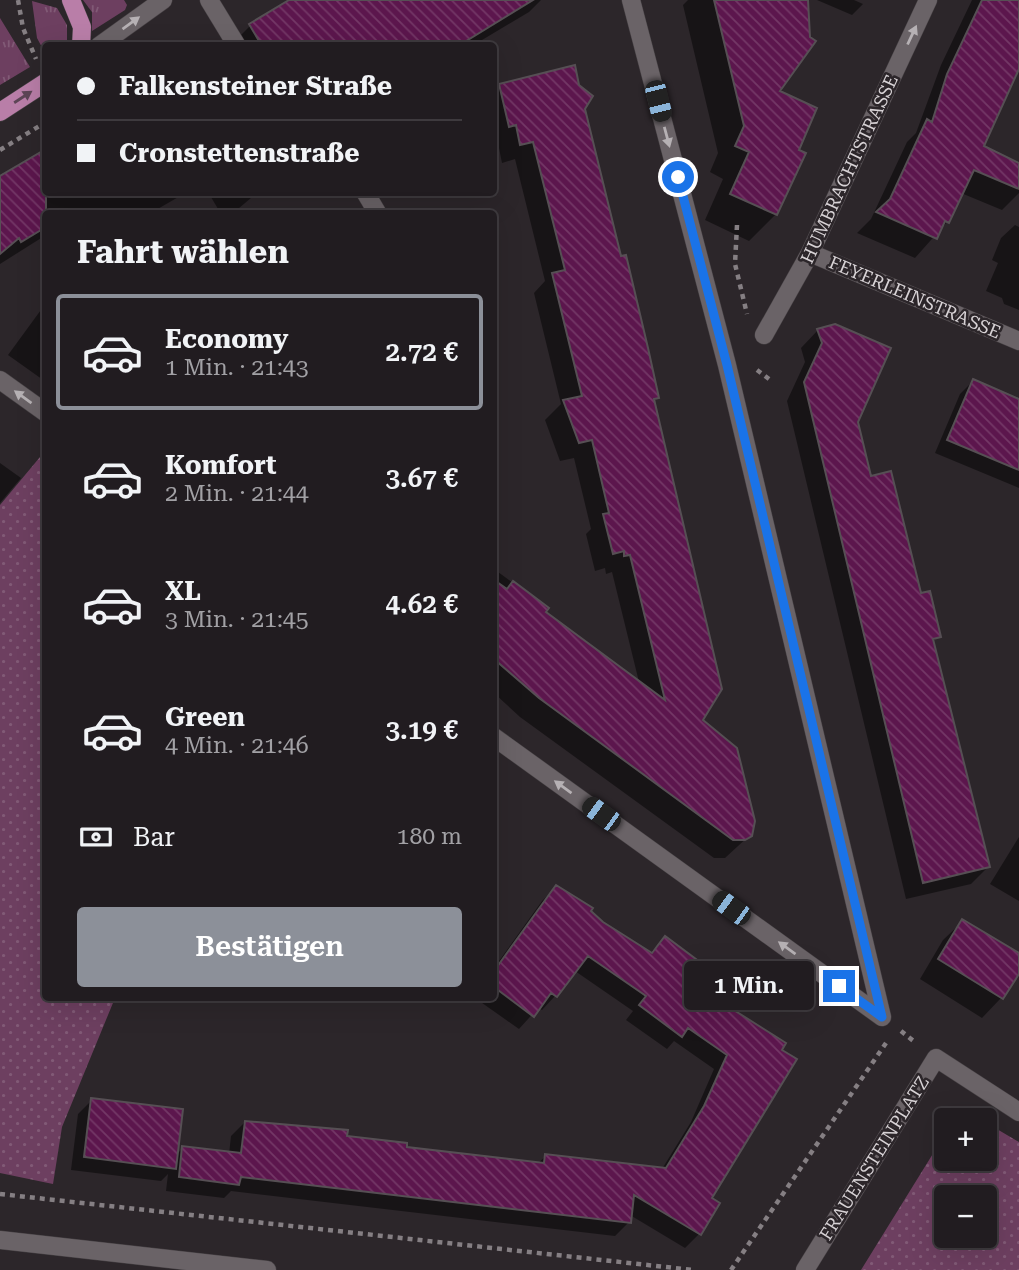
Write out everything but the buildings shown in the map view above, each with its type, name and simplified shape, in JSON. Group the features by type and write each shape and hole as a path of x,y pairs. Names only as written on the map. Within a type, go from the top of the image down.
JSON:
{"main road":[{"path":"71,0 82,27 81,42"},
{"path":"0,112 42,85"}],"street":[{"path":"105,42 163,0"},
{"path":"209,0 235,42"},
{"path":"631,0 727,365 889,1022"},
{"name":"HUMBRACHTSTRASSE","path":"764,335 810,253 928,0"},
{"name":"FEYERLEINSTRASSE","path":"810,253 1019,341"},
{"path":"0,380 42,410"},
{"path":"497,739 889,1022"},
{"name":"FRAUENSTEINPLATZ","path":"805,1270 936,1058 1019,1112"},
{"path":"0,1241 267,1270"}],"path":[{"path":"18,0 23,28 38,64"},
{"path":"0,150 42,124"},
{"path":"731,1270 889,1022 936,1058"},
{"path":"0,1194 693,1270"}],"green space":[{"path":"83,0 124,0 127,5 125,10 92,31 92,12"},
{"path":"32,1 57,8 67,25 67,42 42,42 42,47 37,38"},
{"path":"0,18 30,67 0,85"},
{"path":"40,457 42,458 42,1001 114,1001 62,1127 53,1184 0,1173 0,505"},
{"path":"997,1129 1019,1142 1019,1270 861,1270 934,1152 934,1171 997,1171"}],"route":[{"path":"678,177 727,365 882,1017 839,986"}]}
